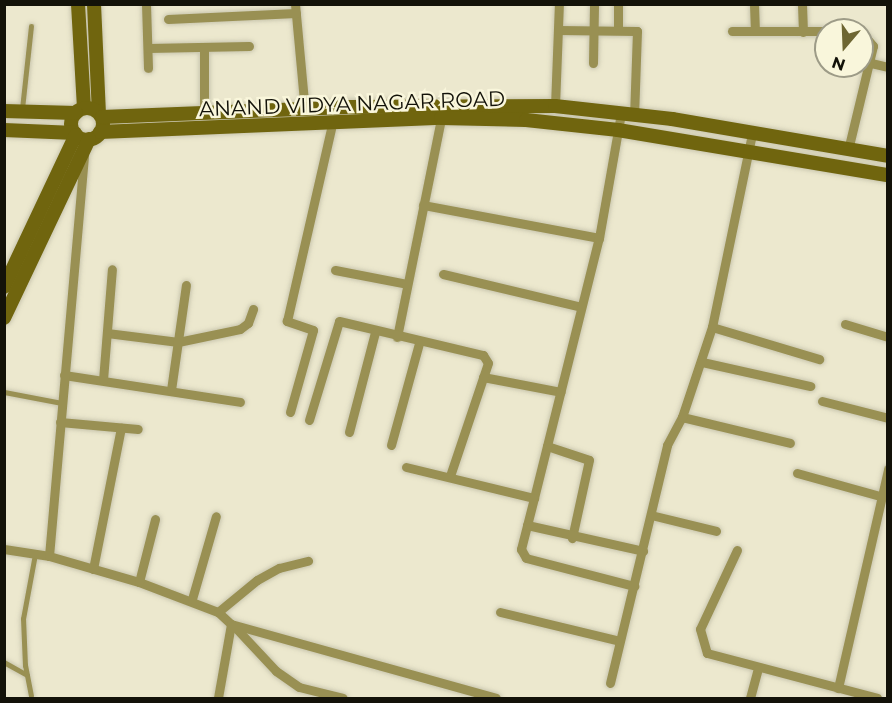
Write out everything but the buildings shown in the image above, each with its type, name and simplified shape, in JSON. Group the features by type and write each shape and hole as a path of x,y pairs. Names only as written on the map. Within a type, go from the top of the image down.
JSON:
{"main road":[{"path":"78,4 80,111 71,124 85,137"},
{"path":"4,287 85,137 100,115 94,4"},
{"name":"ANAND VIDYA NAGAR ROAD","path":"100,115 555,106 628,114 888,156"},
{"path":"4,111 80,111 100,115"},
{"name":"ANAND VIDYA NAGAR ROAD","path":"4,130 85,137 441,118 526,120 618,130 888,175"},
{"path":"4,318 85,137"}],"street":[{"path":"146,4 148,68"},
{"path":"555,106 559,4"},
{"path":"593,63 594,4"},
{"path":"618,4 618,29"},
{"path":"754,4 755,29"},
{"path":"802,4 803,32"},
{"path":"168,19 296,9 305,111"},
{"path":"558,30 594,32 634,29 638,35 628,114 618,130 599,238 521,549 526,558 634,585"},
{"path":"732,31 755,29 814,32"},
{"path":"148,48 249,46"},
{"path":"204,47 204,113"},
{"path":"848,150 867,78"},
{"path":"397,337 441,118"},
{"path":"290,412 313,330 287,321 332,124"},
{"path":"610,683 667,445 682,417 712,327 752,134"},
{"path":"50,556 85,137"},
{"path":"423,205 599,238"},
{"path":"103,381 112,269"},
{"path":"335,270 407,284"},
{"path":"443,274 581,307"},
{"path":"171,390 186,285"},
{"path":"107,333 178,342 240,329 248,323 253,309"},
{"path":"309,420 339,321 418,343 483,355 488,363 450,476"},
{"path":"845,324 888,337"},
{"path":"712,327 819,359"},
{"path":"349,432 375,332"},
{"path":"391,445 418,343"},
{"path":"702,362 810,386"},
{"path":"64,375 240,402"},
{"path":"483,376 561,392"},
{"path":"822,401 888,418"},
{"path":"682,417 790,443"},
{"path":"60,422 138,429"},
{"path":"93,569 121,428"},
{"path":"548,446 589,460 572,538"},
{"path":"406,468 450,476 534,498"},
{"path":"843,693 880,496 888,469"},
{"path":"797,473 880,496"},
{"path":"651,515 716,531"},
{"path":"192,599 216,516"},
{"path":"139,582 154,519"},
{"path":"527,525 572,538 643,551"},
{"path":"4,549 50,556 192,599 218,612 276,672 299,687 343,699"},
{"path":"737,550 704,618 700,638 707,653 843,693 877,699"},
{"path":"218,612 257,580 279,568 308,561"},
{"path":"501,612 620,641"},
{"path":"218,699 231,624"},
{"path":"231,624 496,699"},
{"path":"750,699 758,669"}],"lane":[{"path":"21,112 31,26"},
{"path":"4,392 62,403"},
{"path":"32,696 27,675 23,619 35,554"},
{"path":"4,662 27,675"}]}
